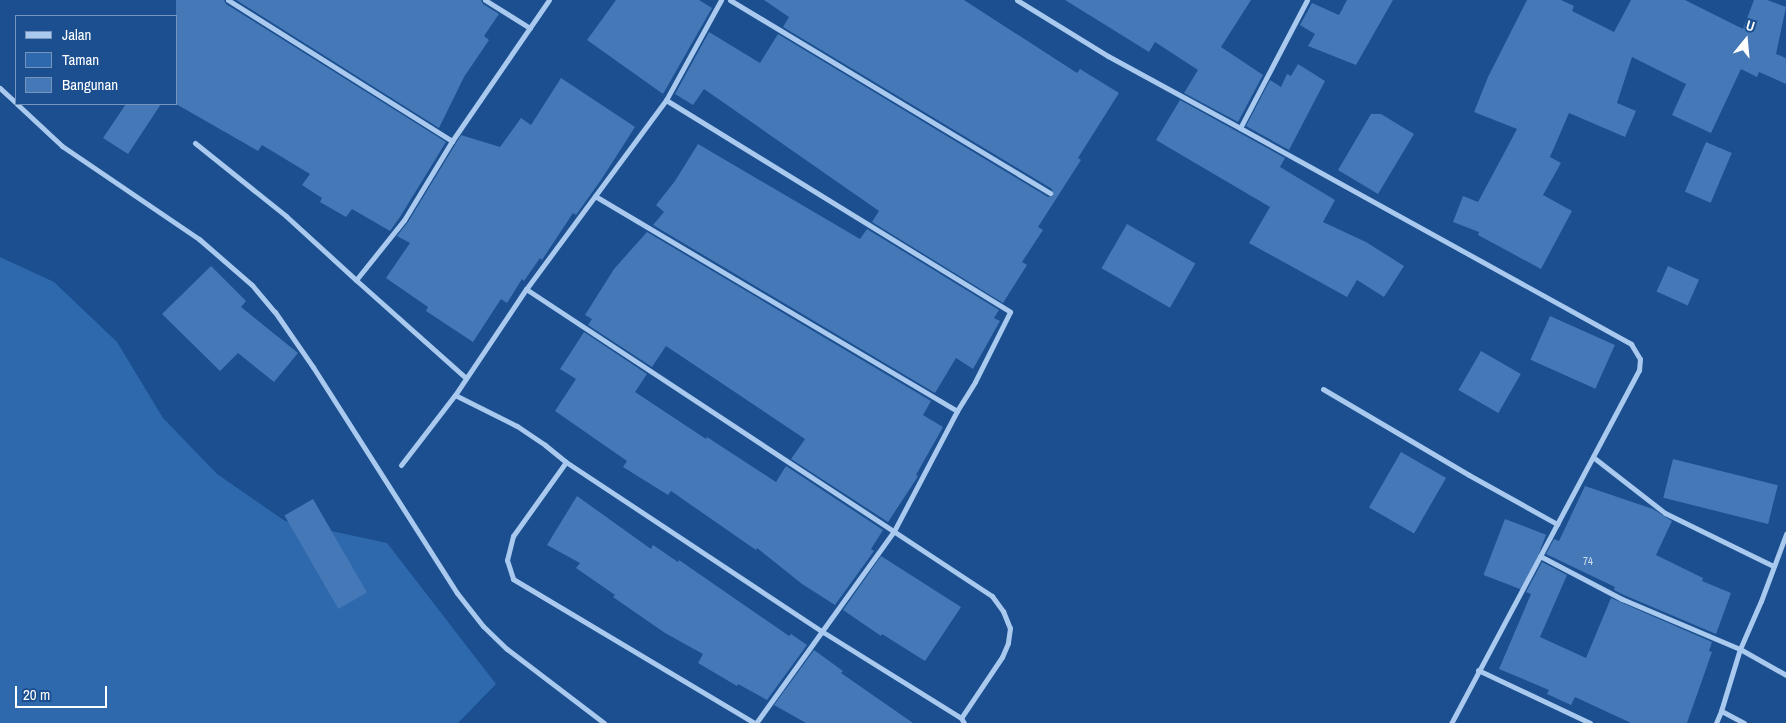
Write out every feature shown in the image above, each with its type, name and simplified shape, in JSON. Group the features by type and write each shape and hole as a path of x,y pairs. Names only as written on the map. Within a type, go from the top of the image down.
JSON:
{"street":[{"path":"228,0 452,141"},
{"path":"485,0 530,28"},
{"path":"356,280 404,220 452,141 549,0"},
{"path":"402,465 455,395 526,289 666,100 721,0"},
{"path":"730,0 1050,193"},
{"path":"1017,0 1108,56 1631,344 1640,359 1639,370 1451,723"},
{"path":"1240,128 1307,0"},
{"path":"0,88 15,101"},
{"path":"566,462 513,536 507,560 514,579 756,723 894,531 957,411 975,382 1010,312 666,100"},
{"path":"19,105 62,146 199,239 252,285 275,312 313,367 457,593 483,626 507,649 604,723"},
{"path":"195,143 286,216 466,378"},
{"path":"595,196 957,411"},
{"path":"455,395 517,426 545,444 566,462 823,632 963,720 1002,657 1008,643 1010,628 1003,611 992,596 526,289"},
{"path":"1324,389 1468,475 1557,524"},
{"path":"1592,457 1665,513 1773,566"},
{"path":"1716,723 1740,649 1762,601 1786,534"},
{"path":"1540,556 1622,599 1740,649 1786,675"},
{"path":"1478,670 1590,723"},
{"path":"1721,711 1744,723"}],"green space":[{"path":"0,257 54,282 117,342 163,418 217,474 285,521 387,543 496,684 458,723 0,723"}],"building":[{"path":"176,0 224,0 226,4 446,142 390,231 352,209 346,217 320,202 322,198 302,185 310,174 262,145 258,151 178,105 178,15 176,15"},
{"path":"236,0 481,0 483,4 499,14 484,36 489,40 464,77 439,128"},
{"path":"616,0 699,0 712,8 663,94 587,40"},
{"path":"764,0 964,0 1077,73 1080,69 1119,93 1078,158 1081,160 1038,227 1043,230 1022,262 1027,265 1003,303 872,222 879,211 704,89 693,105 675,94 709,32 760,63 778,34 1048,197 1053,196 1052,189 783,27 789,17"},
{"path":"1065,0 1251,0 1221,47 1263,75 1238,122 1184,93 1198,70 1155,42 1149,52"},
{"path":"1347,0 1393,0 1356,65 1308,46 1315,34 1300,25 1312,3 1339,15"},
{"path":"1527,0 1561,0 1574,6 1572,11 1614,32 1631,0 1685,0 1743,29 1754,0 1767,0 1786,7 1776,54 1786,58 1786,84 1759,72 1757,77 1741,69 1711,133 1672,115 1686,84 1632,57 1617,103 1636,111 1625,137 1569,113 1550,157 1561,163 1543,195 1572,211 1541,269 1478,235 1479,232 1453,222 1463,196 1478,202 1517,129 1474,112 1488,77"},
{"path":"1298,64 1325,81 1289,150 1246,126 1270,80 1281,87 1287,74 1291,76"},
{"path":"561,78 635,127 576,215 573,213 542,260 540,258 524,281 522,279 507,303 501,299 473,342 426,311 428,307 386,278 410,243 397,236 408,222 461,135 500,147 521,118 531,125"},
{"path":"1180,100 1285,158 1280,167 1335,200 1323,222 1366,242 1404,266 1384,297 1357,280 1347,297 1249,243 1270,207 1156,140"},
{"path":"125,105 160,105 128,154 103,138"},
{"path":"1371,114 1381,114 1414,134 1378,194 1338,170"},
{"path":"1706,142 1732,153 1711,203 1685,192"},
{"path":"698,144 860,239 867,229 999,310 994,318 1000,321 973,369 956,358 935,393 653,225 664,212 656,205 675,181"},
{"path":"1127,224 1195,264 1170,308 1102,268"},
{"path":"647,232 931,401 923,415 943,427 916,475 918,476 888,522 791,459 805,439 666,346 652,367 588,325 592,319 585,315 614,269"},
{"path":"211,266 246,301 241,307 298,353 274,382 238,353 220,371 162,314"},
{"path":"1668,266 1699,280 1688,305 1657,292"},
{"path":"1550,316 1615,345 1595,389 1530,360"},
{"path":"584,332 647,374 635,392 776,482 786,466 883,530 871,549 874,551 835,605 802,584 757,548 756,550 671,491 668,495 623,467 627,461 555,411 576,379 560,369"},
{"path":"1481,351 1521,374 1498,413 1458,390"},
{"path":"1401,452 1446,478 1414,533 1369,507"},
{"path":"1673,459 1778,485 1768,524 1663,498"},
{"path":"1585,486 1653,509 1672,521 1656,555 1703,578 1702,581 1731,593 1716,634 1624,595 1614,590 1615,587 1546,554 1554,539 1559,541"},
{"path":"577,496 651,549 653,545 678,562 679,560 789,636 791,634 807,645 767,700 738,684 737,686 698,663 703,654 665,633 613,597 615,595 576,568 580,563 547,545"},
{"path":"313,499 367,593 338,609 284,516"},
{"path":"1505,519 1546,535 1525,591 1483,575"},
{"path":"881,556 961,607 925,661 882,634 881,636 843,610"},
{"path":"1542,562 1567,575 1540,637 1586,658 1611,598 1712,642 1709,651 1712,652 1687,723 1631,723 1575,697 1571,705 1547,694 1549,690 1499,669 1531,594 1526,592"},
{"path":"814,650 843,671 841,673 913,723 806,723 774,705"}]}
